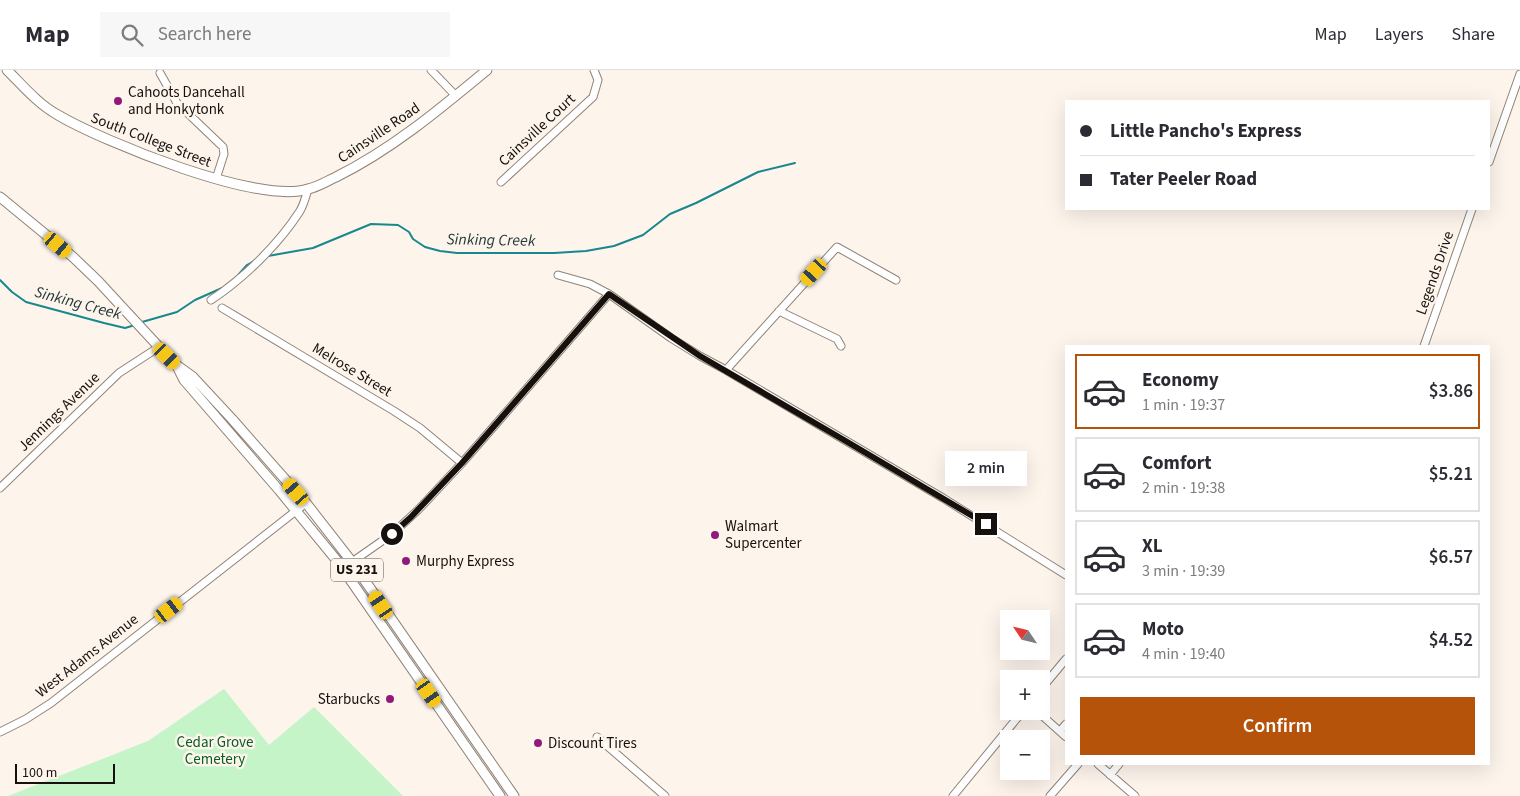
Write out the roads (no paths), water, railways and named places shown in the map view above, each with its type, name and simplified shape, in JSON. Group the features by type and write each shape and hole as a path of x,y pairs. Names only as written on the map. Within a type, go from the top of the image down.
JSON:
{"main road":[{"name":"South College Street","path":"7,70 34,97 56,114 107,140 216,179"},
{"name":"Cainsville Road","path":"216,179 279,192 308,190 356,167 456,96 487,70"},
{"name":"US 231","path":"0,197 73,257 175,364 193,377 306,503 352,562 514,796"},
{"name":"US 231","path":"175,364 184,380 296,510 338,562 500,796"}],"street":[{"path":"431,70 456,96"},
{"name":"Cainsville Court","path":"501,182 593,97 598,80 594,70"},
{"path":"160,73 176,103 223,147 224,154 216,179"},
{"path":"1490,159 1520,74"},
{"path":"211,300 234,284 279,238 300,210 308,190"},
{"name":"Legends Drive","path":"1424,345 1472,210"},
{"path":"726,370 837,247 896,280"},
{"path":"558,275 590,284 609,294 700,356 943,498 1065,574"},
{"path":"352,562 402,525 462,463 609,294"},
{"name":"Melrose Street","path":"222,308 394,411 420,428 462,463"},
{"path":"780,311 837,339 841,346"},
{"name":"Jennings Avenue","path":"0,488 104,387 140,358 159,347"},
{"name":"West Adams Avenue","path":"0,732 26,719 50,703 306,503"},
{"path":"1050,678 1065,660"},
{"path":"953,796 1016,720"},
{"path":"1047,720 1065,736"},
{"path":"1060,731 1065,725"},
{"path":"597,737 665,796"},
{"path":"1050,796 1077,765"},
{"path":"1099,765 1135,796"},
{"path":"1110,775 1118,765"}],"waterway":[{"name":"Sinking Creek","path":"268,256 313,248 371,224 398,225 409,232 413,239 425,247 440,251 457,253 554,253 586,251 614,246 643,235 670,214 758,172 795,163"},
{"name":"Sinking Creek","path":"239,274 247,265 254,261"},
{"name":"Sinking Creek","path":"0,280 26,302 125,328 135,325"},
{"name":"Sinking Creek","path":"142,322 177,312 195,300 222,288"}],"place":[{"name":"Cahoots Dancehall and Honkytonk","path":"118,101"},
{"name":"Walmart Supercenter","path":"715,535"},
{"name":"Murphy Express","path":"406,561"},
{"name":"Starbucks","path":"390,699"},
{"name":"Discount Tires","path":"538,743"}],"park label":[{"name":"Cedar Grove Cemetery","path":"215,750"}]}
